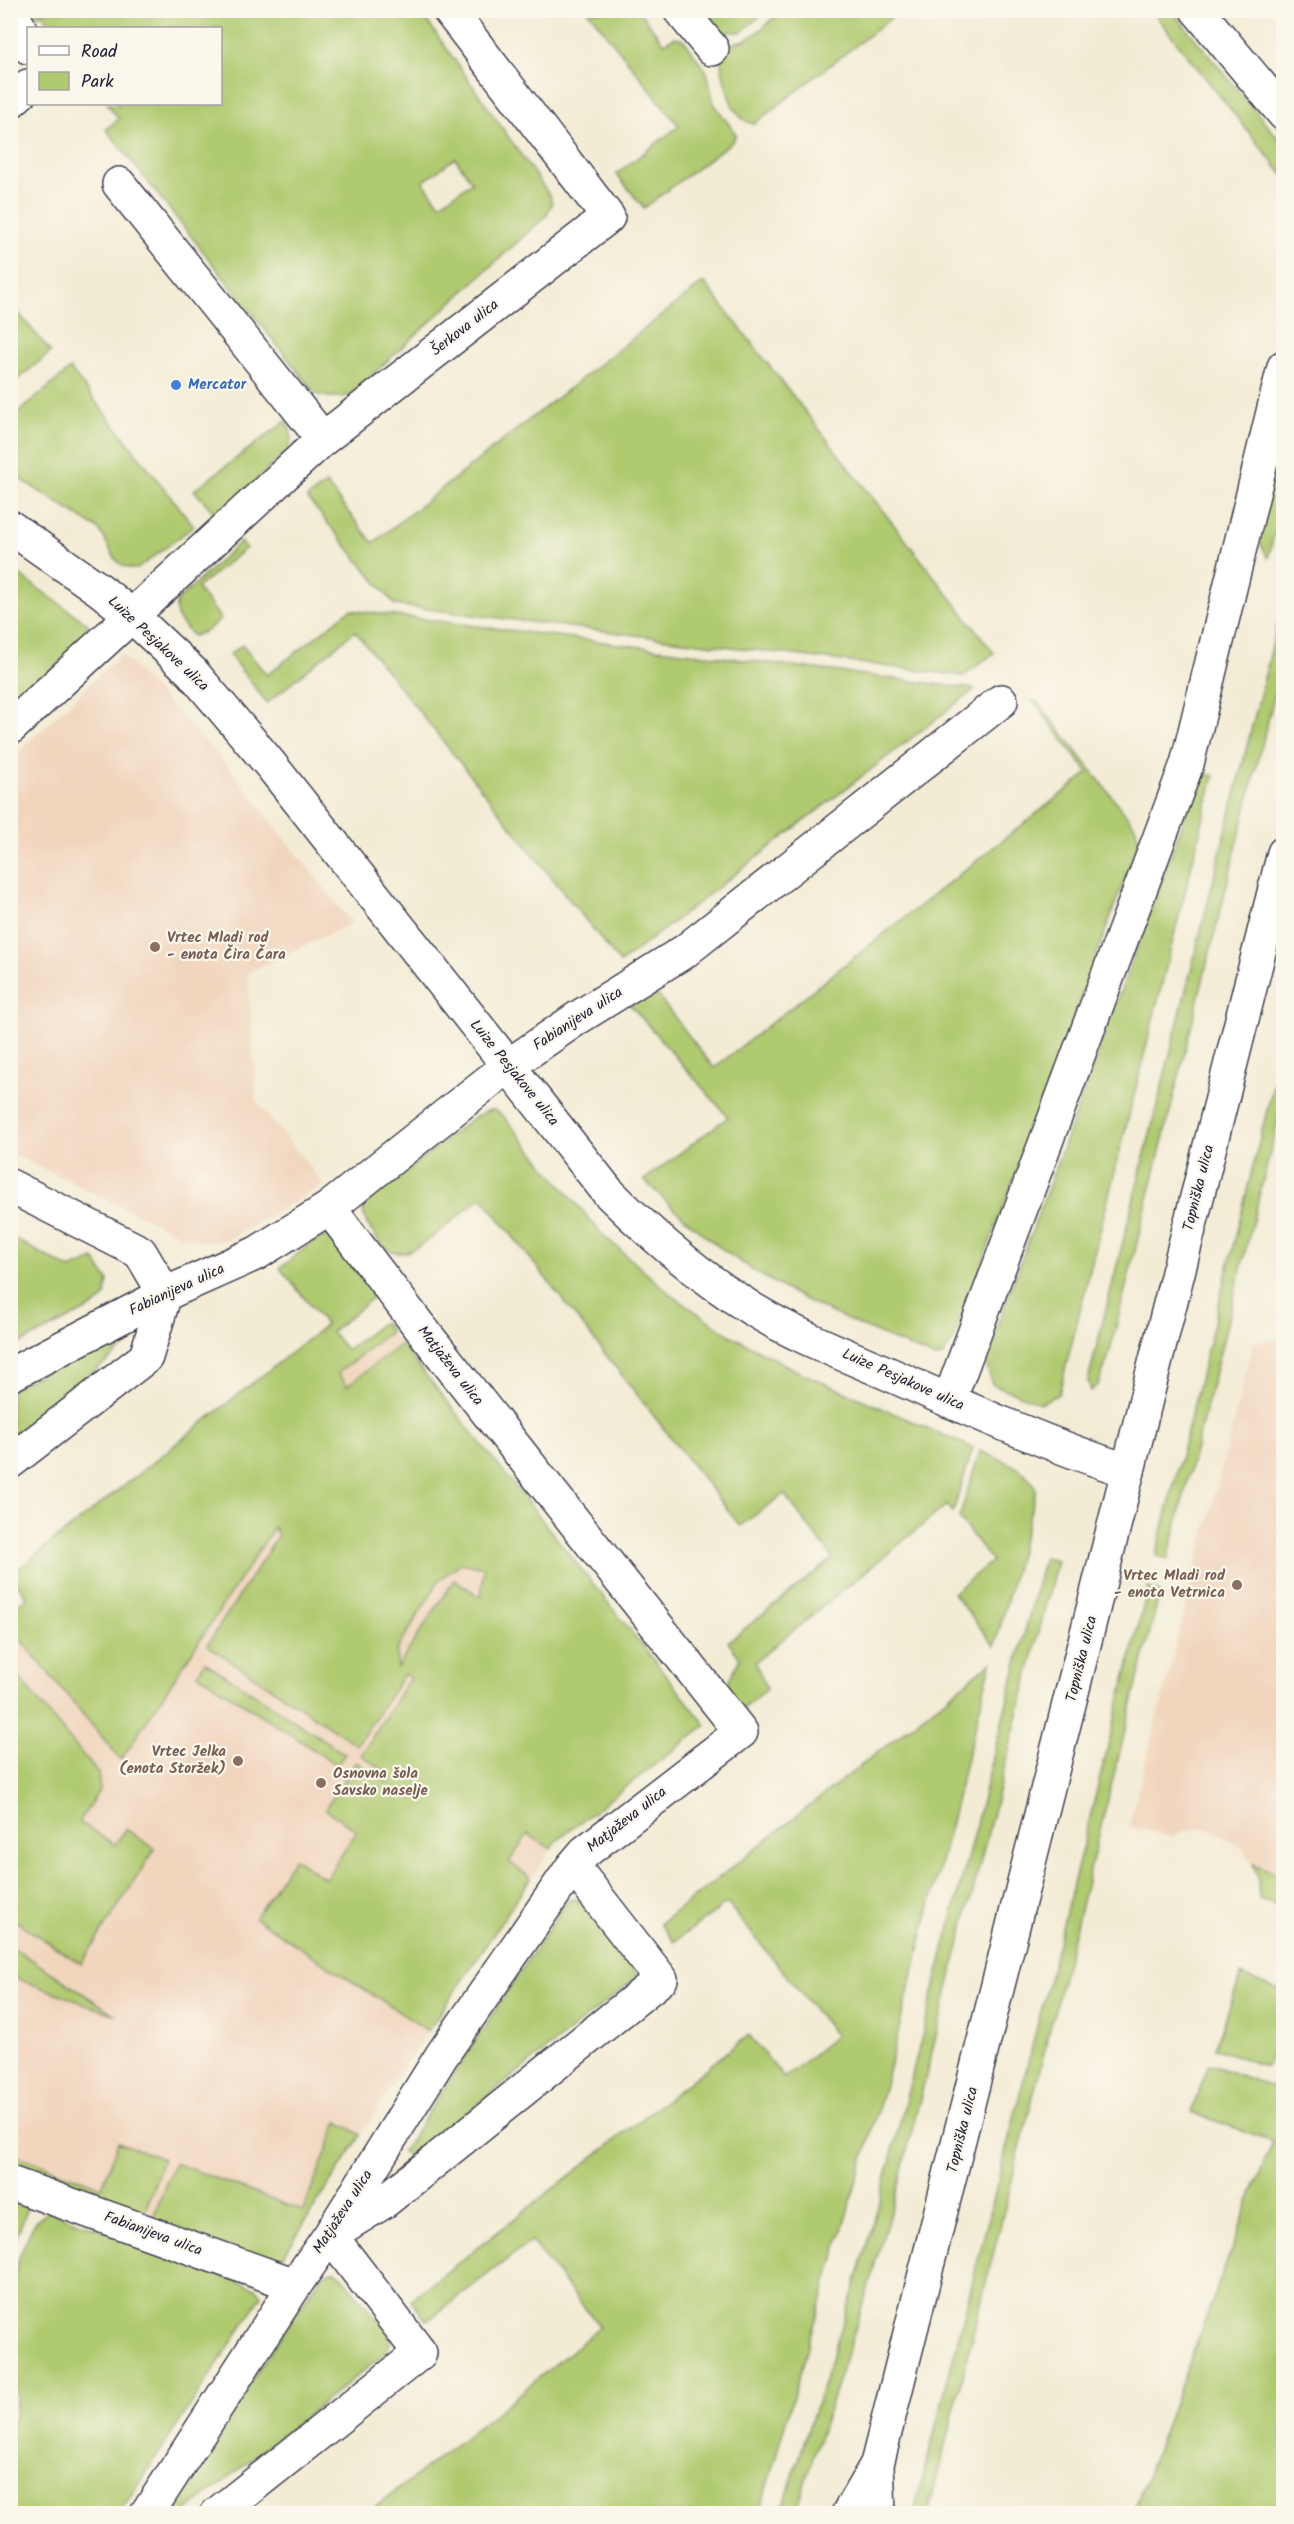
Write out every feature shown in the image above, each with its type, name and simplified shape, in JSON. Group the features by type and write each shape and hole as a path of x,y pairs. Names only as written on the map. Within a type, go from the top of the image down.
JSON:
{"street":[{"path":"11,10 27,45"},
{"name":"Šerkova ulica","path":"10,728 323,439 608,217 449,10"},
{"path":"680,10 712,49"},
{"path":"1197,10 1284,114"},
{"path":"10,102 27,87"},
{"path":"119,184 323,439"},
{"path":"949,1401 1187,764 1284,367"},
{"name":"Luize Pesjakove ulica","path":"10,527 60,560 131,615 192,672 270,764 608,1192 674,1254 762,1315 791,1330 1062,1449 1128,1471"},
{"name":"Fabianijeva ulica","path":"10,1375 165,1294 257,1253 329,1208 508,1066 576,1019 685,951 1001,701"},
{"name":"Topniška ulica","path":"848,2514 877,2464 1284,853"},
{"path":"10,1186 140,1252 165,1294 146,1357 10,1462"},
{"name":"Matjaževa ulica","path":"147,2514 295,2285 330,2235 442,2055 573,1866 585,1852 741,1732 416,1322 329,1208"},
{"path":"217,2514 420,2353 330,2235 386,2201 661,1979 573,1866"},
{"name":"Fabianijeva ulica","path":"10,2183 295,2285"},
{"name":"Topniška ulica","path":"877,2464 879,2514"}],"shaded area":[{"name":"Vrtec Mladi rod - enota Čira Čara","path":"121,654 226,764 352,923 248,972 256,1101 324,1185 227,1240 205,1242 183,1236 11,1153 11,759"},
{"name":"Osnovna šola Savsko naselje","path":"383,1322 706,1725 557,1840 411,2056 280,2261 148,2219 11,2167 11,1610"},
{"name":"Vrtec Mladi rod - enota Vetrnica","path":"1284,1338 1283,1876 1253,1864 1242,1848 1215,1831 1203,1828 1183,1831 1171,1837 1129,1826 1254,1343"}],"green space":[{"path":"20,11 420,11 550,196 552,204 546,216 350,395 333,398 316,394 106,129 119,119 108,105 222,105 222,27 50,27 43,13 26,21","holes":["455,158 472,182 440,204 423,182"]},
{"path":"588,11 639,11 664,43 675,37 683,39 707,72 714,104 736,134 733,141 644,208 616,174 679,126"},
{"path":"699,11 766,11 741,32 729,32 721,38"},
{"path":"778,11 900,11 754,124 738,114 733,106 720,58 730,49 729,46 756,34"},
{"path":"1152,11 1172,11 1283,144 1283,175"},
{"path":"704,282 994,653 963,676 395,605 307,498 326,484 373,543"},
{"path":"10,303 51,352 12,384 10,384"},
{"path":"70,369 194,526 137,569 128,568 116,559 97,528 11,473 11,419"},
{"path":"1283,416 1283,501 1268,558 1253,530"},
{"path":"286,421 291,436 287,451 218,517 194,490"},
{"path":"240,542 246,548 197,588 221,619 206,631 193,636 177,616 177,601"},
{"path":"11,569 88,624 84,638 11,709"},
{"path":"1283,603 1283,661 1108,1358 1098,1385 1091,1391 1088,1381"},
{"path":"350,610 975,689 620,963 355,631 267,703 229,655 242,645 267,675"},
{"path":"1033,701 1038,702 1135,826 1139,840 953,1342 942,1356 936,1358 837,1315 788,1291 742,1263 703,1234 644,1180 728,1117 627,1001 646,993 658,996 714,1068 1088,773"},
{"path":"1201,773 1214,776 1059,1394 1040,1403 992,1384 986,1363 989,1348"},
{"path":"1283,1046 1283,1101 1168,1559 1156,1556"},
{"path":"494,1110 503,1116 601,1233 669,1293 728,1334 799,1372 973,1448 953,1512 947,1505 755,1662 767,1689 741,1711 724,1691 740,1658 728,1642 833,1558 784,1494 740,1526 482,1197 421,1245 402,1253 390,1251 384,1246 365,1220 363,1208 366,1203 473,1118"},
{"path":"327,1235 333,1238 374,1289 375,1296 331,1332 347,1350 383,1322 391,1331 338,1373 347,1386 401,1344 706,1725 557,1840 551,1849 528,1834 509,1862 531,1878 428,2031 255,1918 294,1858 326,1879 357,1831 325,1809 356,1762 388,1783 392,1776 361,1755 410,1678 404,1674 357,1745 207,1645 278,1536 274,1527 121,1760 11,1628 11,1610 27,1597 11,1575 326,1325 280,1268 314,1241","holes":["461,1563 484,1568 481,1597 454,1580 397,1668 397,1650 439,1580"]},
{"path":"11,1237 70,1269 94,1259 108,1280 105,1297 94,1306 11,1348"},
{"path":"132,1328 137,1332 135,1339 11,1436 11,1389"},
{"path":"980,1451 1020,1470 1027,1475 1036,1490 995,1646 953,1593 992,1561 959,1518"},
{"path":"1044,1557 1057,1561 896,2193 865,2298 795,2513 781,2513 852,2295 882,2193"},
{"path":"1148,1588 1160,1592 928,2513 914,2513"},
{"path":"205,1662 345,1754 337,1765 198,1674"},
{"path":"991,1663 884,2088 759,2513 368,2513 506,2405 600,2327 531,2241 431,2318 426,2320 411,2300 749,2035 784,2078 836,2036 727,1903 674,1942 660,1924"},
{"path":"10,1667 98,1773 100,1789 79,1822 115,1845 126,1829 155,1849 81,1964 11,1918"},
{"path":"1253,1864 1283,1876 1283,1908 1259,1899 1258,1878"},
{"path":"573,1899 580,1901 637,1974 635,1979 410,2158 403,2151 566,1902"},
{"path":"11,1946 117,2016 11,1976"},
{"path":"1241,1975 1283,1991 1283,2023 1267,2067 1215,2048"},
{"path":"1209,2064 1283,2091 1283,2513 1133,2513 1272,2141 1191,2112"},
{"path":"338,2122 361,2135 280,2261 270,2264 152,2220 174,2163 303,2211"},
{"path":"118,2142 163,2159 143,2217 11,2167 10,2153 102,2187"},
{"path":"11,2198 27,2204 24,2218 11,2249"},
{"path":"49,2211 256,2288 262,2296 120,2513 11,2514 10,2432 15,2416 17,2369 12,2306 13,2284 19,2257 32,2228 37,2220"},
{"path":"331,2271 337,2271 389,2333 390,2343 387,2352 184,2513 164,2514 320,2277"}],"place":[{"name":"Mercator","path":"176,385"},
{"name":"Vrtec Mladi rod - enota Čira Čara","path":"155,947"},
{"name":"Vrtec Mladi rod - enota Vetrnica","path":"1237,1585"},
{"name":"Vrtec Jelka (enota Storžek)","path":"238,1761"},
{"name":"Osnovna šola Savsko naselje","path":"321,1783"}]}
